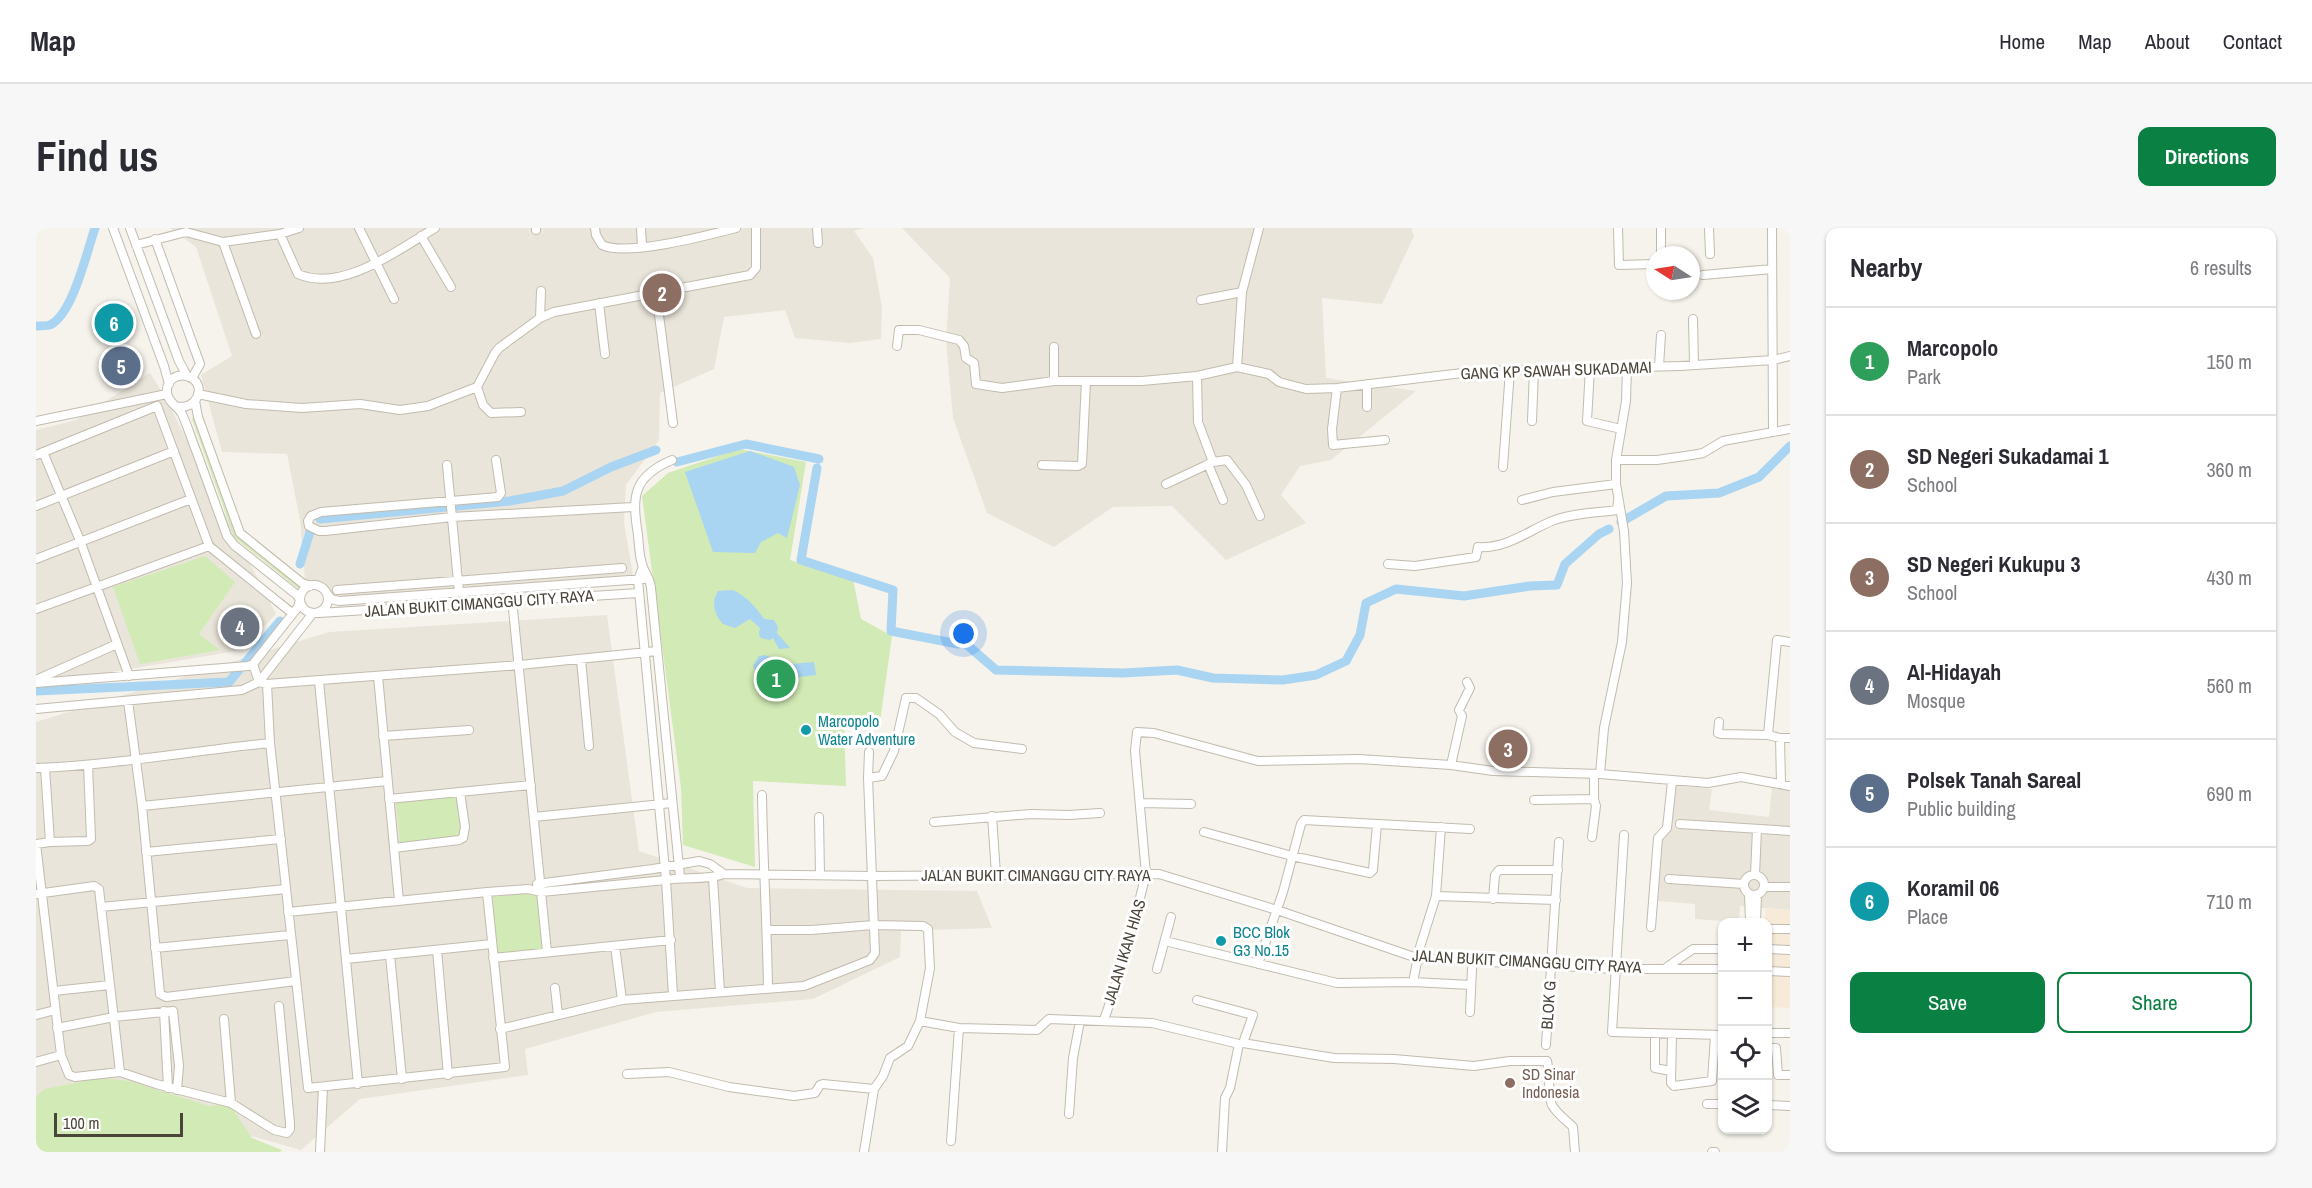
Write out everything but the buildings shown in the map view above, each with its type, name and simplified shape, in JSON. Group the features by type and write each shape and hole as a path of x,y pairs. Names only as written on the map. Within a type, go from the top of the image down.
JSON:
{"street":[{"path":"113,228 165,366 169,384 167,394 171,403 182,415 231,541 300,600 303,608 316,613"},
{"path":"130,228 179,361 198,387 198,417 240,532 302,583 309,586 320,586 328,595 327,606 316,613 263,683"},
{"path":"136,244 186,232 223,242 280,234 299,228"},
{"path":"359,228 394,299"},
{"path":"280,234 294,270 303,276 344,277 435,228"},
{"path":"595,228 598,242 606,248 642,246 696,233 736,228"},
{"path":"641,228 642,246"},
{"path":"176,406 186,407 197,398 302,408 360,404 400,410 428,406 477,387 495,353 540,318 554,312 750,275 756,268 756,228"},
{"path":"817,228 818,243"},
{"path":"897,346 899,330 924,331 962,342 966,358 974,363 976,384 1002,388 1054,381 1142,381 1197,376 1237,367 1242,292 1259,228"},
{"path":"1618,228 1619,265 1646,264"},
{"path":"1661,228 1661,246"},
{"path":"1709,228 1710,254"},
{"path":"1772,228 1773,432"},
{"path":"422,236 451,286"},
{"path":"155,239 200,364 190,377"},
{"path":"223,242 256,334"},
{"path":"1703,276 1772,269"},
{"path":"540,318 541,291"},
{"path":"656,292 674,423"},
{"path":"1201,300 1242,292"},
{"path":"602,302 607,353"},
{"path":"1693,319 1694,365"},
{"path":"1659,366 1661,335"},
{"path":"1054,348 1054,381"},
{"name":"GANG KP SAWAH SUKADAMAI","path":"1237,367 1269,374 1279,382 1306,389 1390,383 1479,371 1694,365 1790,357"},
{"path":"1592,837 1597,775 1622,642 1627,583 1624,531 1616,484 1616,460 1626,401 1627,367"},
{"path":"1590,368 1587,421 1621,429"},
{"path":"1503,467 1510,370"},
{"path":"1532,421 1534,370"},
{"path":"169,384 177,376 190,377"},
{"path":"1197,376 1198,422 1223,500"},
{"path":"1042,465 1078,466 1082,464 1086,381"},
{"path":"1367,384 1367,406"},
{"path":"477,387 483,405 491,413 521,412"},
{"path":"1337,388 1331,444 1341,446 1385,440"},
{"path":"36,421 167,394"},
{"path":"129,676 62,495 39,453 157,406 209,546 292,614"},
{"path":"1616,460 1657,460 1692,455 1703,453 1723,441 1790,429"},
{"path":"36,506 174,451"},
{"path":"496,460 500,495 450,502 321,512 311,516 308,521 309,526 319,531 452,515 633,507"},
{"path":"672,460 655,469 642,482 634,497 633,507 643,567 650,578 680,877"},
{"path":"1167,484 1210,463 1227,460 1246,485 1260,516"},
{"path":"447,465 459,592"},
{"path":"1522,500 1553,492 1616,484"},
{"path":"1388,564 1415,566 1476,557 1478,547 1488,548 1512,541 1552,521 1617,510 1618,494"},
{"path":"36,559 191,499"},
{"path":"36,609 209,546"},
{"path":"643,567 638,580 665,866 673,995"},
{"path":"337,590 622,568"},
{"name":"JALAN BUKIT CIMANGGU CITY RAYA","path":"328,595 331,599 339,600 650,578"},
{"path":"36,682 246,665 292,614 303,591 309,586"},
{"path":"511,589 547,952"},
{"name":"JALAN BUKIT CIMANGGU CITY RAYA","path":"316,613 639,593"},
{"path":"1768,735 1777,640 1790,642"},
{"path":"36,682 117,644"},
{"path":"36,709 243,690 263,683 319,681 520,665 657,651"},
{"path":"581,659 589,746"},
{"path":"246,665 263,683 277,792 290,935 308,1088 504,1069 506,1064 500,1029 487,892"},
{"path":"378,676 399,901"},
{"path":"319,681 358,1084"},
{"path":"1467,682 1470,688 1459,710 1462,716 1451,765 1492,771 1597,775 1672,782 1708,783 1741,777 1785,785 1785,738 1768,735 1721,734 1718,733 1719,722"},
{"path":"867,778 882,776 894,751 906,698 916,698 932,708 956,732 974,743 1022,750"},
{"path":"129,701 142,806 160,994 162,996 296,981"},
{"path":"383,736 469,730"},
{"name":"JALAN IKAN HIAS","path":"920,1021 959,1028 1037,1030 1049,1018 1080,1021 1104,1020 1124,961 1146,874 1135,751 1137,732 1154,733 1258,761 1359,759 1451,765"},
{"path":"50,842 41,768 88,765 270,743"},
{"path":"500,1029 622,1000 804,986 870,960 875,953 867,778 869,752"},
{"path":"88,765 91,838 88,841 36,844 39,893 54,991 57,1028 61,1055 68,1072 72,1076 120,1072 173,1089 231,1102 283,1133 289,1131 279,1006"},
{"path":"142,806 387,781"},
{"path":"1651,927 1658,838 1666,828 1672,782"},
{"path":"389,799 531,785"},
{"path":"394,848 463,838 465,827 460,792"},
{"path":"762,795 768,988"},
{"path":"1534,800 1594,799"},
{"path":"534,817 672,802"},
{"path":"1140,803 1191,804"},
{"path":"934,822 992,816 1100,813"},
{"path":"992,816 996,874"},
{"path":"819,817 820,874"},
{"path":"1258,964 1304,820 1470,829"},
{"path":"1204,832 1370,873 1373,870 1377,824"},
{"path":"1680,824 1790,831"},
{"path":"1413,982 1417,958 1436,896 1441,827"},
{"path":"1755,875 1757,829"},
{"path":"1624,835 1612,1032 1718,1035"},
{"path":"146,852 281,839"},
{"name":"BLOK G","path":"1546,1045 1559,842"},
{"path":"288,912 541,888 699,861 710,864 724,874"},
{"path":"1493,899 1495,875 1499,870 1558,870"},
{"name":"JALAN BUKIT CIMANGGU CITY RAYA","path":"541,888 666,880 680,877 713,878 724,874 872,876 1146,874 1173,877 1417,958 1616,969 1667,967 1718,969"},
{"path":"1753,894 1745,889 1744,884 1748,877 1755,875 1762,879 1764,887"},
{"path":"713,878 720,992"},
{"path":"1669,879 1744,884"},
{"path":"39,893 94,886 99,889 120,1072"},
{"path":"1753,894 1764,887 1790,887"},
{"path":"101,907 286,889"},
{"path":"1750,918 1753,894"},
{"path":"1753,894 1756,918"},
{"path":"1436,896 1556,900"},
{"path":"1157,969 1171,918"},
{"path":"767,930 811,930 874,925 927,927 930,969 920,1021 911,1041 890,1058 883,1076 874,1089 864,1152"},
{"path":"1772,929 1790,929"},
{"path":"155,948 290,935"},
{"path":"493,958 671,940"},
{"path":"1165,940 1337,983 1413,982 1471,985"},
{"path":"346,958 492,944"},
{"path":"615,946 622,1000"},
{"path":"1667,967 1693,949 1718,949"},
{"path":"1772,949 1790,950"},
{"path":"437,950 448,1075"},
{"path":"390,955 402,1079"},
{"path":"1470,1012 1472,969"},
{"path":"1772,971 1790,972"},
{"path":"54,991 110,985"},
{"path":"555,988 558,1015"},
{"path":"1197,1000 1253,1016 1241,1043 1230,1088 1225,1098 1222,1152"},
{"path":"36,1015 56,1010"},
{"path":"57,1028 114,1017 164,1011 174,1012 179,1066 173,1089"},
{"path":"224,1018 231,1102"},
{"path":"1104,1020 1152,1023 1241,1043 1334,1058 1394,1059 1474,1066 1510,1061 1546,1061 1550,1074 1550,1101 1573,1127 1575,1152"},
{"path":"1069,1114 1073,1058 1080,1021"},
{"path":"951,1141 959,1028"},
{"path":"1655,1033 1655,1068 1671,1071"},
{"path":"1772,1033 1790,1033"},
{"path":"1672,1034 1672,1085 1710,1083 1718,1055"},
{"path":"1772,1048 1778,1075 1790,1075"},
{"path":"36,1062 61,1055"},
{"path":"627,1074 669,1072 729,1087 794,1096 815,1093 823,1084 874,1089"},
{"path":"320,1152 323,1087"},
{"path":"1707,1104 1718,1104"},
{"path":"1772,1105 1790,1106"}],"shaded area":[{"path":"170,228 865,228 854,231 873,258 882,307 881,339 850,343 795,338 785,310 724,317 714,369 660,393 659,440 626,485 624,523 633,575 334,597 305,579 300,520 287,454 222,452 201,375 232,356 196,247"},
{"path":"902,228 1411,228 1414,236 1382,304 1322,298 1326,378 1416,391 1331,460 1300,466 1281,495 1306,523 1226,560 1172,506 1113,507 1054,547 987,513 953,418 946,341 950,278"},
{"path":"150,373 164,395 276,614 242,650 36,685 36,430 76,420"},
{"path":"607,615 639,851 747,888 977,891 992,928 901,931 900,957 813,999 656,1012 525,1049 528,1075 360,1099 301,1150 122,1100 36,1115 36,722 329,632"},
{"path":"1675,785 1712,789 1709,810 1769,817 1772,787 1790,789 1790,910 1740,906 1739,918 1718,918 1718,921 1695,919 1695,904 1658,901 1661,834"},
{"path":"1765,909 1790,910 1790,1008 1772,1007 1772,918 1765,918"}],"green space":[{"path":"193,417 236,536 300,587 300,590 234,537"},
{"path":"739,449 806,462 790,560 853,579 861,619 892,636 880,722 844,722 846,786 753,781 755,867 683,845 681,788 642,496 668,473"},
{"path":"205,556 235,582 199,634 220,650 140,664 113,587"},
{"path":"458,796 461,836 400,844 396,803"},
{"path":"537,893 543,949 497,954 492,897"},
{"path":"101,1078 129,1081 209,1106 229,1104 252,1138 282,1150 280,1152 36,1152 36,1097 44,1089"}],"water":[{"path":"750,451 794,467 800,485 787,538 778,533 761,542 755,553 713,552 685,472"},
{"path":"733,590 750,602 764,619 774,620 778,627 777,633 790,648 779,649 773,638 770,640 761,638 760,628 750,619 735,628 723,624 717,616 715,599 718,591"},
{"path":"765,655 779,665 814,662 816,675 799,677 794,685 789,685 781,679 758,678 753,666 759,656"}],"waterway":[{"path":"36,326 50,325 66,308 78,281 95,228"},
{"path":"677,462 746,444 819,459"},
{"path":"1621,522 1666,496 1719,493 1759,477 1790,446"},
{"path":"320,519 510,501 563,491 611,467 656,450"},
{"path":"817,468 801,560 893,590 891,631 958,644 965,643 996,670 1123,673 1177,670 1213,678 1283,680 1316,675 1346,661 1360,635 1366,603 1396,589 1464,596 1530,586 1557,585 1565,564 1599,534 1609,529"},
{"path":"300,564 310,532"},
{"path":"36,691 229,682 280,621"}],"place":[{"name":"SD Negeri Sukadamai 1","path":"662,293"},
{"name":"Koramil 06","path":"114,323"},
{"name":"Polsek Tanah Sareal","path":"121,366"},
{"name":"Al-Hidayah","path":"240,627"},
{"name":"Marcopolo","path":"776,679"},
{"name":"Marcopolo Water Adventure","path":"806,730"},
{"name":"SD Negeri Kukupu 3","path":"1508,749"},
{"name":"BCC Blok G3 No.15","path":"1221,941"},
{"name":"SD Sinar Indonesia","path":"1510,1083"}]}
